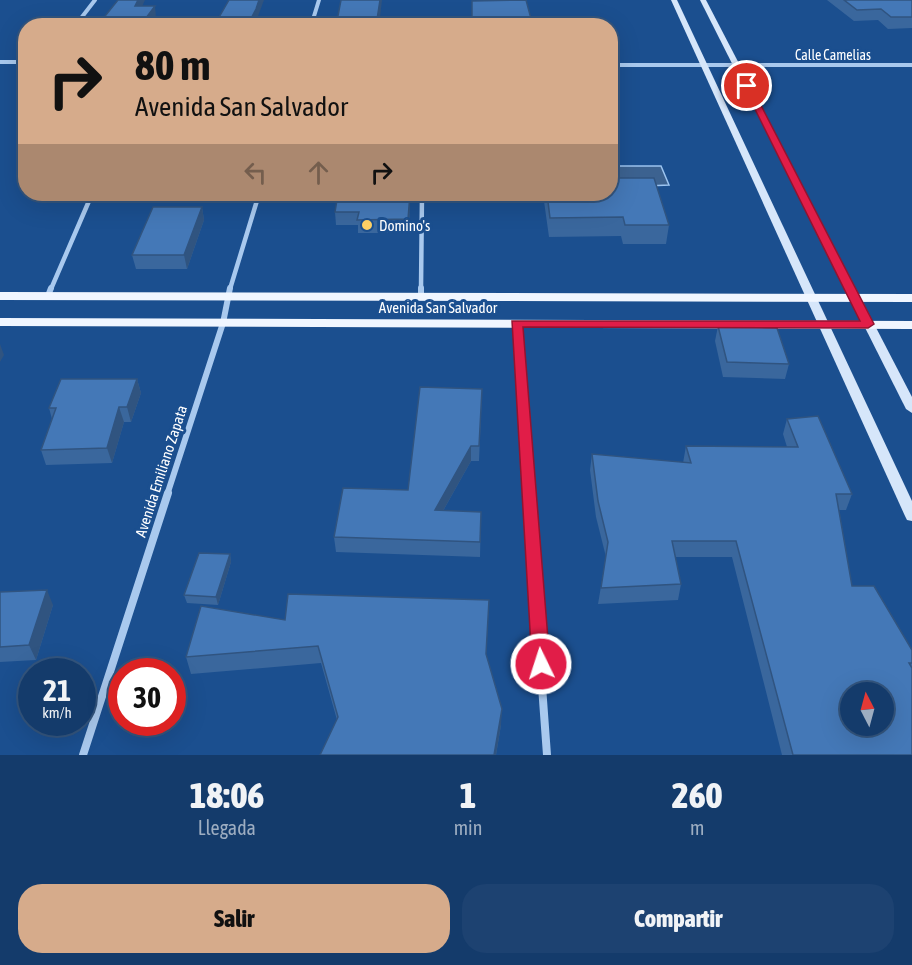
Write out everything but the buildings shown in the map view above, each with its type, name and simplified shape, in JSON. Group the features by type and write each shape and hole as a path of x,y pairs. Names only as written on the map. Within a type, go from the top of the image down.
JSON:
{"main road":[{"name":"Avenida San Salvador","path":"0,296 912,298"},
{"name":"Avenida San Salvador","path":"0,322 912,324"}],"street":[{"path":"81,18 95,0"},
{"path":"313,18 319,0"},
{"path":"674,0 912,516"},
{"path":"703,0 912,409"},
{"path":"0,62 18,62"},
{"name":"Calle Camelias","path":"618,65 912,65"},
{"path":"48,296 89,201"},
{"name":"Avenida Emiliano Zapata","path":"83,755 223,323 228,296 257,201"},
{"path":"421,297 422,201"},
{"path":"516,324 547,755"}],"water":[{"path":"618,166 661,166 669,185 646,186 618,181"}],"place":[{"name":"Domino's","path":"367,225"}],"route":[{"path":"541,664 516,324 868,324 747,86"}]}
